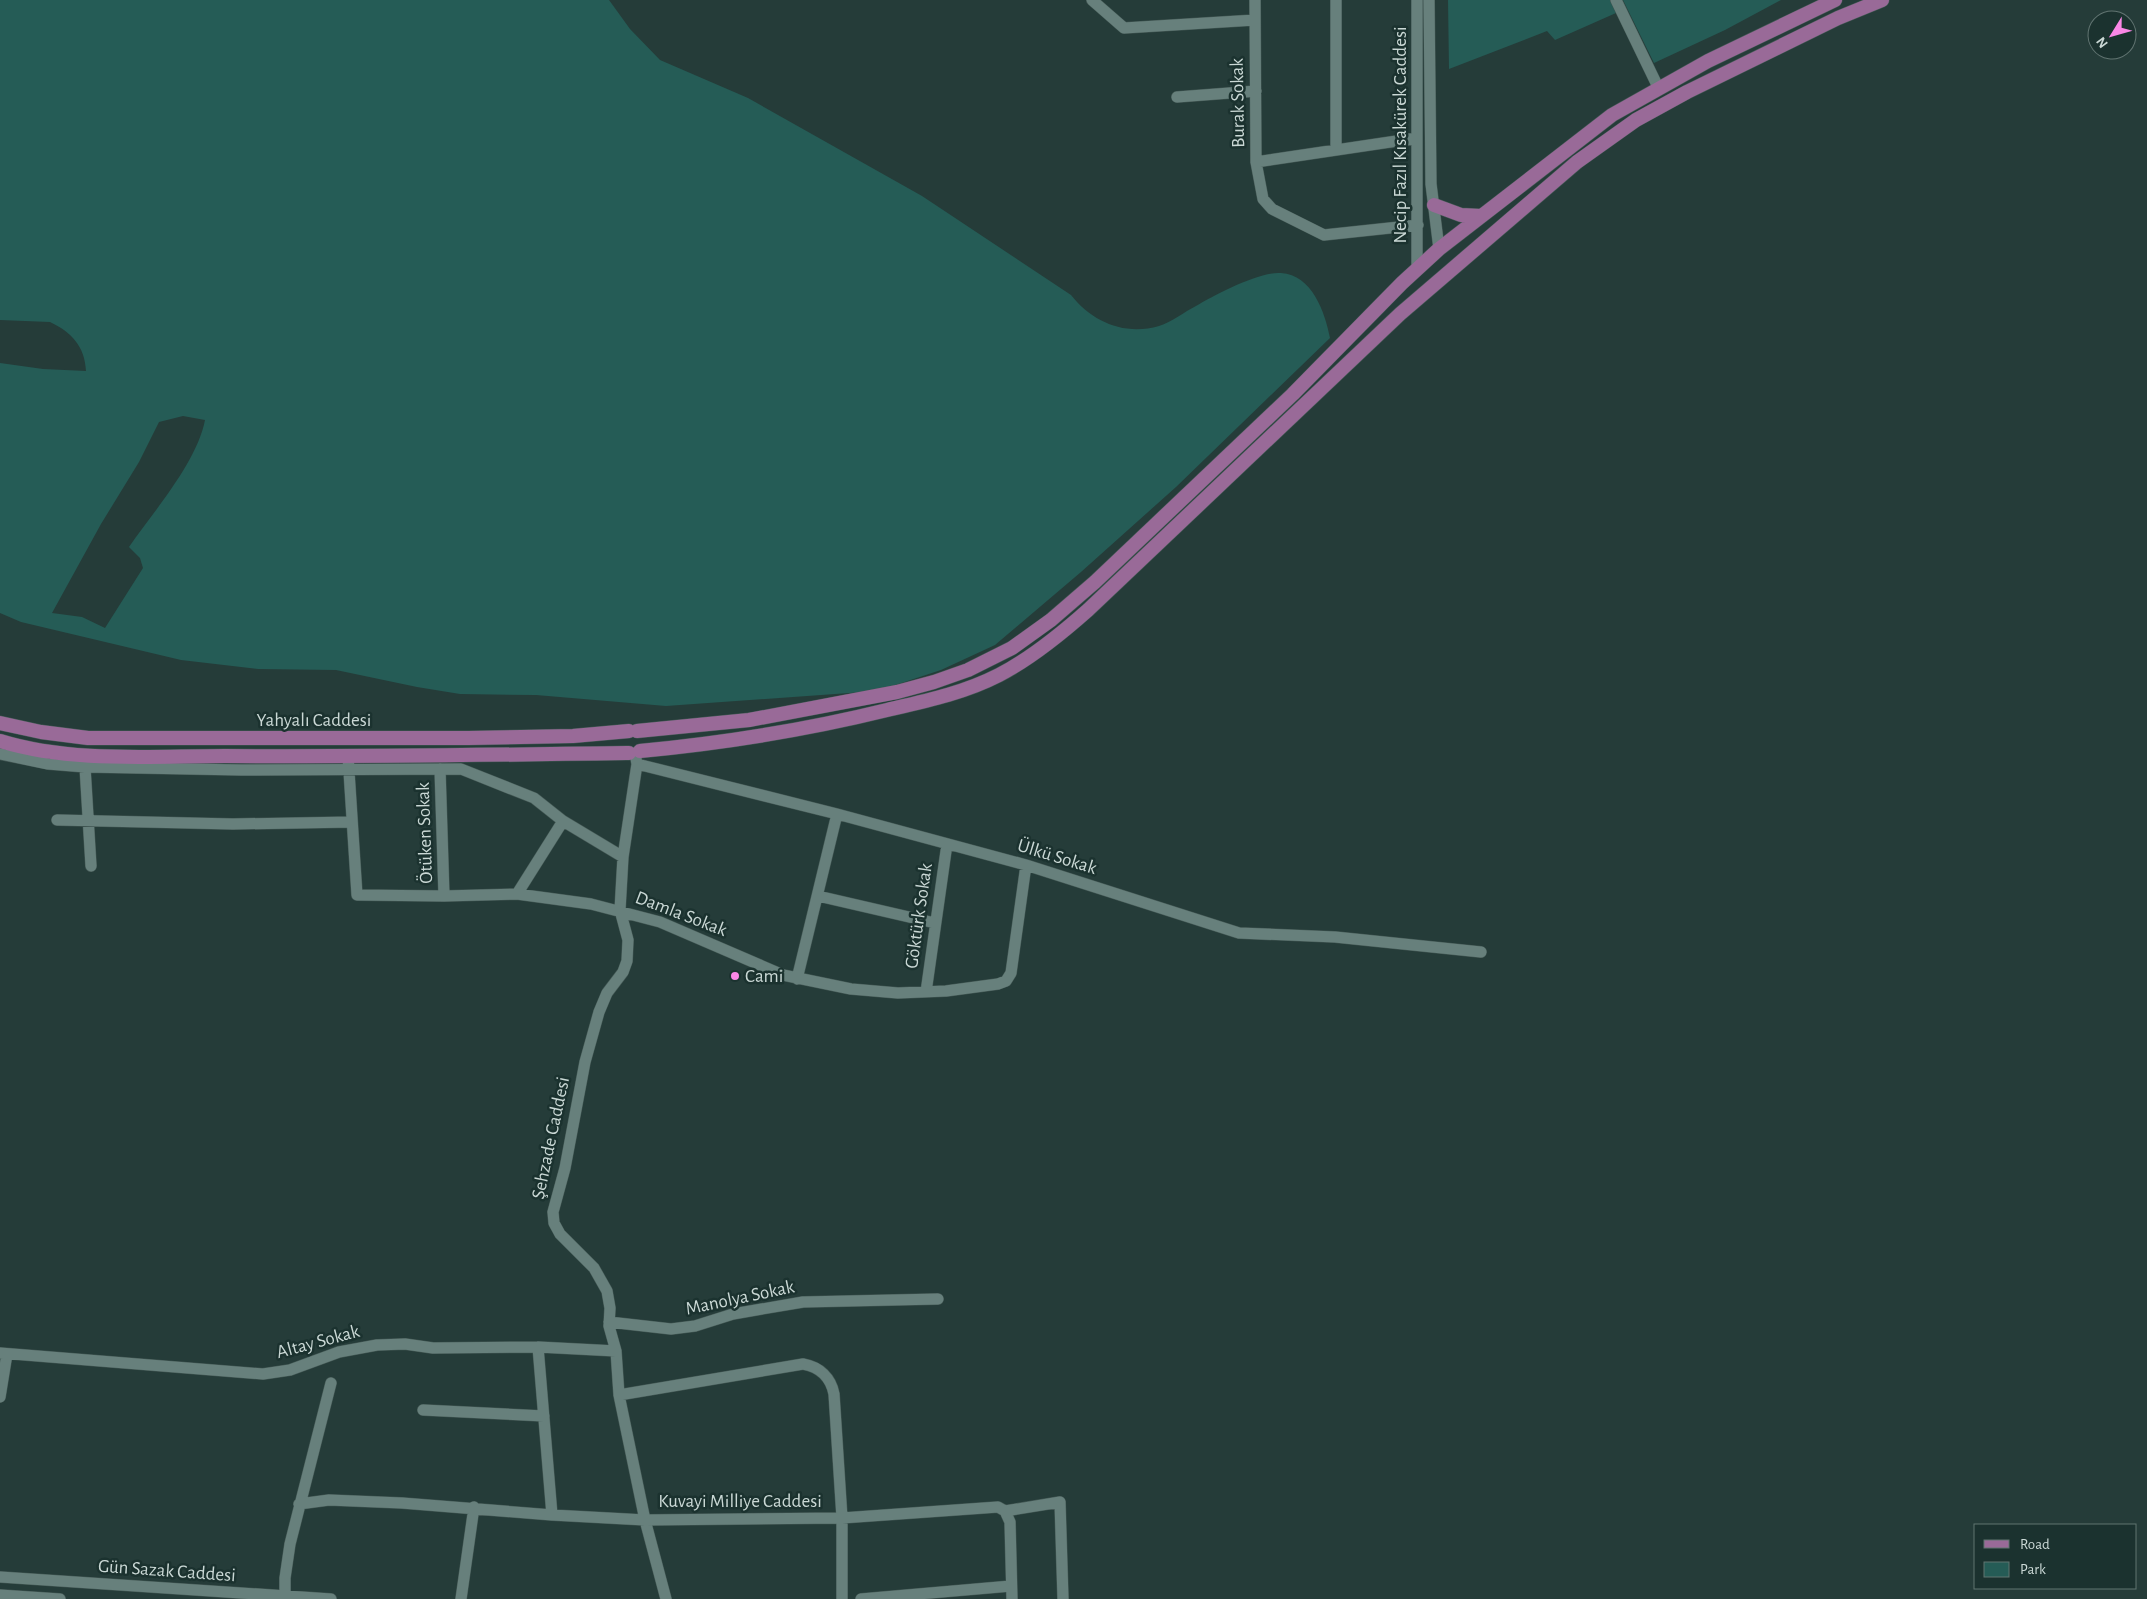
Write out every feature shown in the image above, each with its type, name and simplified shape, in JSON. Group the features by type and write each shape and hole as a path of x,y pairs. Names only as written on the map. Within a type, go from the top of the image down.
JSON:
{"main road":[{"name":"Yahyalı Caddesi","path":"0,723 48,733 98,738 460,738 573,736 749,720 897,692 968,670 1012,648 1051,620 1095,582 1293,394 1417,269 1481,216 1612,115 1658,87 1708,61 1835,0"},
{"name":"Yahyalı Caddesi","path":"0,741 52,752 94,755 348,763 635,755 740,740 850,719 949,695 984,683 1016,666 1045,646 1088,610 1431,286 1577,162 1636,120 1687,92 1838,18 1882,0"},
{"path":"1434,205 1461,214 1481,216"},
{"path":"1439,249 1453,267"},
{"path":"1417,269 1431,286"},
{"path":"633,731 644,740 635,755 623,748 621,740 633,731"}],"street":[{"path":"1092,0 1124,28 1255,20"},
{"name":"Burak Sokak","path":"1255,0 1256,162 1264,199 1267,204 1324,235 1418,225"},
{"path":"1336,0 1336,150"},
{"name":"Necip Fazıl Kısakürek Caddesi","path":"1417,0 1417,269"},
{"name":"Necip Fazıl Kısakürek Caddesi","path":"1429,0 1431,184 1439,249"},
{"path":"1616,0 1658,87"},
{"path":"1177,97 1256,91"},
{"path":"1256,162 1418,138"},
{"path":"0,754 48,764 85,767 241,770 348,763 461,769 534,798 563,821 623,857"},
{"name":"Ülkü Sokak","path":"635,755 837,814 1026,865 1239,933 1335,938 1481,952"},
{"name":"Şehzade Caddesi","path":"635,755 623,857 620,910 628,940 627,961 623,972 607,993 599,1012 585,1062 566,1168 553,1212 554,1223 560,1234 586,1259 604,1283 609,1300 610,1322 616,1351 620,1395 645,1520 666,1599"},
{"name":"Damla Sokak","path":"348,763 357,895 444,896 517,894 567,899 620,910 682,931 762,967 797,978 859,990 926,992 998,984 1008,978 1011,972 1026,865"},
{"path":"85,767 91,866"},
{"name":"Ötüken Sokak","path":"440,769 444,896"},
{"path":"797,978 837,814"},
{"path":"57,820 233,824 352,822"},
{"path":"517,894 563,821"},
{"name":"Göktürk Sokak","path":"926,992 947,844"},
{"path":"818,896 936,923"},
{"name":"Manolya Sokak","path":"610,1322 671,1329 695,1326 733,1314 803,1302 938,1299"},
{"name":"Altay Sokak","path":"3,1354 263,1374 290,1370 339,1352 376,1345 405,1344 433,1348 538,1347 616,1351"},
{"path":"538,1347 552,1515"},
{"path":"0,1397 3,1354"},
{"path":"620,1395 726,1379 803,1364 814,1367 828,1378 833,1389 842,1518 842,1599"},
{"path":"285,1598 287,1561 299,1504 331,1383"},
{"path":"423,1410 544,1416"},
{"name":"Kuvayi Milliye Caddesi","path":"299,1504 329,1500 645,1520 842,1518 993,1506 1005,1511 1060,1502 1063,1599"},
{"path":"461,1599 474,1508"},
{"path":"1005,1511 1010,1522 1012,1599"},
{"name":"Gün Sazak Caddesi","path":"0,1577 285,1598 331,1599"},
{"path":"861,1599 1011,1586"},
{"path":"0,1595 60,1599"}],"green space":[{"path":"0,0 609,0 630,29 660,60 748,98 922,196 1071,295 1089,313 1099,319 1122,328 1146,329 1159,326 1237,285 1272,273 1281,273 1292,275 1309,288 1325,317 1330,338 1176,487 1081,572 995,645 941,670 877,691 666,706 536,695 460,694 336,670 258,669 181,660 21,622 0,613 0,363 43,369 86,371 80,347 70,335 58,326 50,322 0,320","holes":["183,416 205,420 200,436 184,469 129,547 140,558 143,568 105,628 82,617 52,613 101,524 139,462 159,422"]},
{"path":"1448,0 1610,0 1616,13 1555,40 1547,31 1449,69"},
{"path":"1623,0 1781,0 1725,30 1654,63"}],"place":[{"name":"Cami","path":"735,976"}]}
